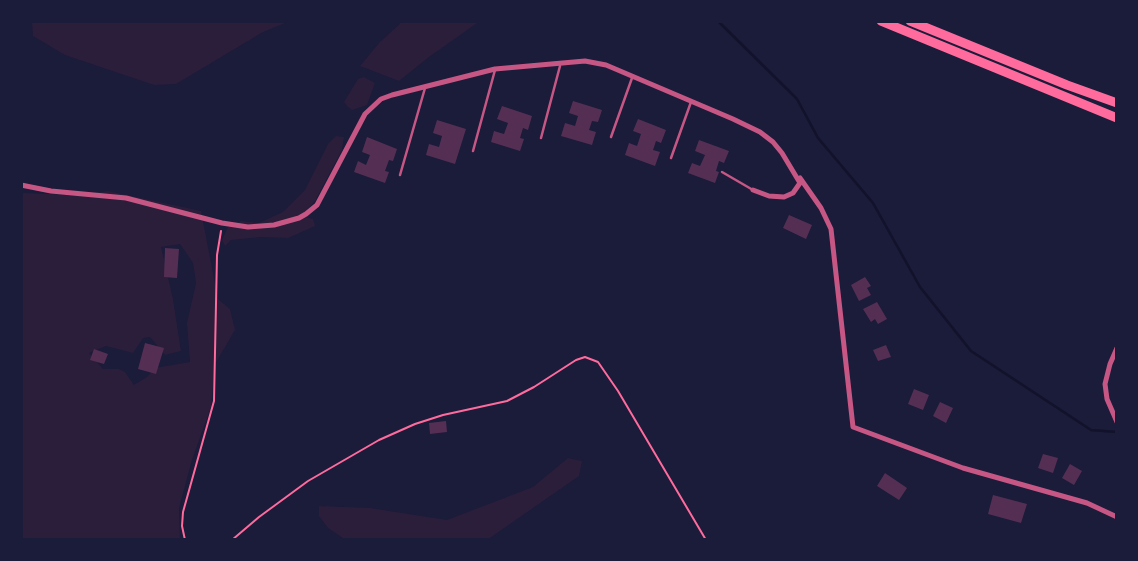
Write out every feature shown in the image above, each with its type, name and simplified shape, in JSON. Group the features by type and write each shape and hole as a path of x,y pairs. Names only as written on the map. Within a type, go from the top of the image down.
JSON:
{"highway":[{"path":"881,21 1117,118"},
{"path":"909,21 1117,103"}],"street":[{"path":"21,185 51,191 126,198 248,228 274,225 306,214 321,198 356,128 365,114 381,99 495,69 561,62 596,62 760,132 782,153 821,208 831,229 853,427 963,468 1087,503 1117,517"},
{"path":"753,190 776,197 788,196 797,190 799,180 782,153"},
{"path":"1117,348 1105,384 1107,400 1117,422"}],"lane":[{"path":"541,138 561,62"},
{"path":"473,151 495,69"},
{"path":"611,137 633,76"},
{"path":"400,175 425,88"},
{"path":"671,158 691,101"},
{"path":"722,173 753,190"}],"path":[{"path":"185,540 182,526 184,512 214,401 217,255 222,223"},
{"path":"232,540 308,481 379,440 443,415 507,401 576,359 585,357 598,362 706,540"}],"shaded area":[{"path":"32,21 290,21 263,32 176,84 154,85 65,55 33,36"},
{"path":"403,21 480,21 399,81 360,66 379,43"},
{"path":"364,77 375,83 367,105 352,110 344,102 358,79"},
{"path":"336,136 344,137 342,150 315,201 301,216 313,219 315,226 288,238 231,240 225,246 222,240 228,227 241,221 259,223 283,212 305,190 328,144"},
{"path":"108,191 201,211 218,299 230,309 235,330 215,364 211,407 192,460 179,508 180,540 21,540 21,193 79,195","holes":["180,244 193,263 196,283 187,323 190,362 155,368 134,385 125,372 119,369 103,369 89,353 106,346 133,353 143,338 150,337 165,355 181,351 161,247"]},
{"path":"568,458 582,461 579,476 487,540 346,540 328,528 319,516 319,506 370,508 447,520 533,487"}],"building":[{"path":"573,101 602,110 598,122 592,121 589,130 596,132 592,145 561,136 565,123 575,126 578,116 569,113"},
{"path":"502,106 532,116 528,130 523,128 520,138 524,139 520,151 491,142 494,131 504,134 508,123 497,119"},
{"path":"638,119 666,130 661,143 656,141 653,150 660,152 655,166 625,155 629,143 637,146 641,134 633,131"},
{"path":"437,120 466,129 455,164 426,155 429,144 439,147 442,136 433,133"},
{"path":"367,137 397,149 393,161 389,160 385,171 389,172 385,183 354,172 358,161 366,165 370,155 362,152"},
{"path":"699,140 729,151 724,163 719,161 715,183 688,173 692,163 700,166 705,155 695,151"},
{"path":"789,215 812,225 806,239 783,228"},
{"path":"165,248 179,249 177,278 164,277"},
{"path":"865,277 871,286 867,288 871,295 859,301 851,285"},
{"path":"877,302 887,319 878,324 875,319 871,322 863,309"},
{"path":"145,343 164,348 156,374 138,369"},
{"path":"886,345 891,357 878,361 873,350"},
{"path":"94,349 108,354 104,364 90,360"},
{"path":"914,389 929,395 923,410 908,404"},
{"path":"940,402 953,408 946,423 933,416"},
{"path":"446,421 447,432 430,434 429,423"},
{"path":"1043,454 1058,458 1053,473 1038,468"},
{"path":"1070,464 1082,471 1074,485 1062,478"},
{"path":"885,473 907,488 899,500 877,486"},
{"path":"993,495 1027,504 1021,523 988,514"}],"waterway":[{"path":"718,21 797,99 818,138 873,203 920,287 971,351 1091,430 1117,432"}]}
